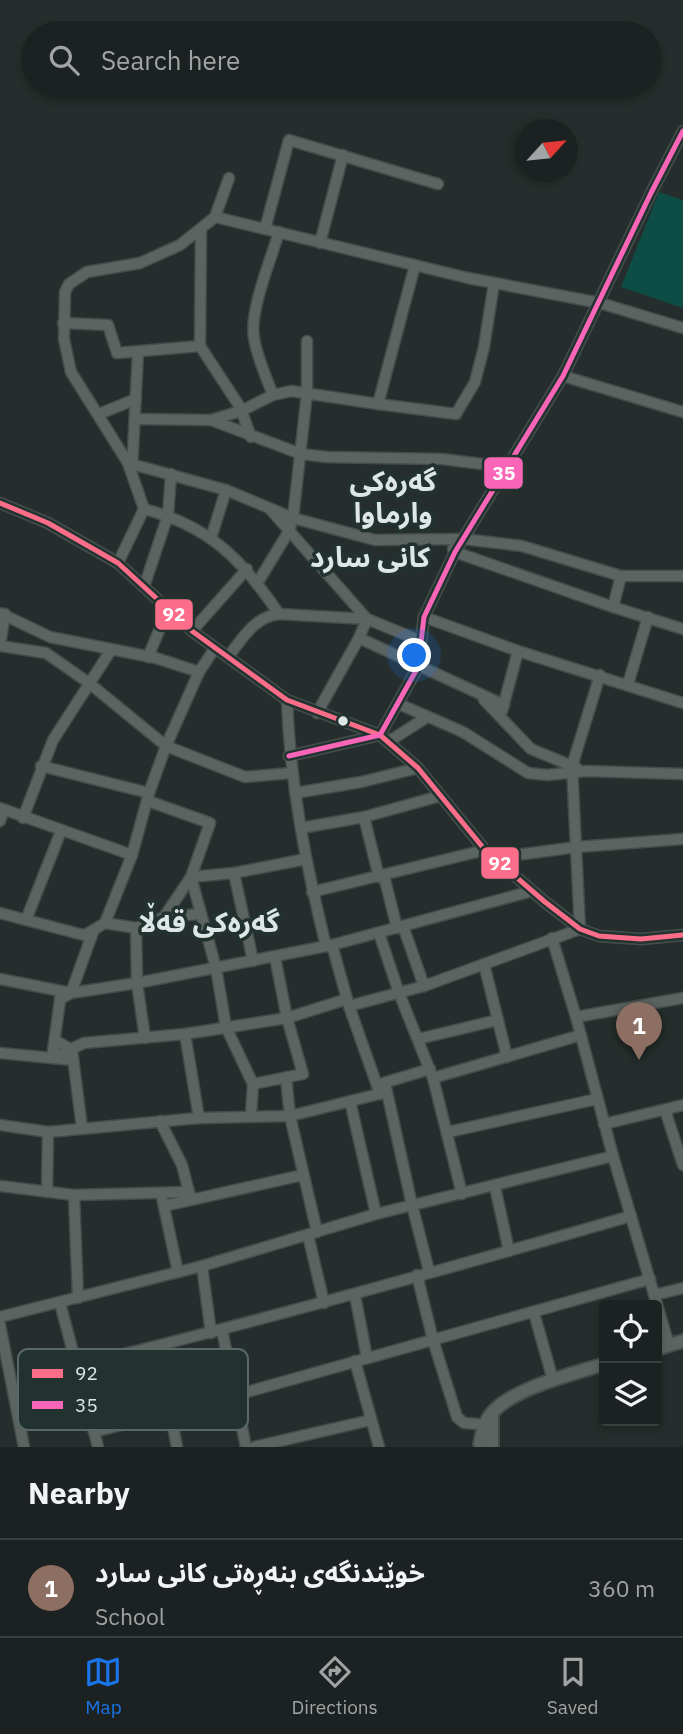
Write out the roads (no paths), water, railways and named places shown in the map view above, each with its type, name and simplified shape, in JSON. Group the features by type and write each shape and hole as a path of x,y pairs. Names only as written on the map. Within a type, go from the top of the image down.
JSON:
{"street":[{"path":"384,738 418,667 424,617 455,552 563,376 683,131"},
{"path":"265,229 289,140 438,184"},
{"path":"320,243 343,155"},
{"path":"118,563 144,509 131,467 71,372 63,323 65,292 75,278 103,268 140,263 180,245 215,217 229,178"},
{"path":"215,217 494,283 600,303 683,328"},
{"path":"201,229 200,346 241,411 251,436"},
{"path":"273,395 253,330 279,232"},
{"path":"378,404 415,265"},
{"path":"135,419 211,420 241,411 273,395 291,391 456,414 475,382 484,347 494,283"},
{"path":"63,323 108,325 117,353 200,346"},
{"path":"258,582 289,531 293,518 307,393 307,341"},
{"path":"131,467 138,352"},
{"path":"563,376 683,412"},
{"path":"99,414 136,399"},
{"path":"211,420 302,454 327,457 442,459 506,467"},
{"path":"131,467 172,474 226,489 293,518 375,540 463,539 522,546 621,576 683,576"},
{"path":"144,587 168,515 172,474"},
{"path":"211,538 226,489"},
{"path":"0,503 48,523 118,563 192,631 287,700 384,738 418,768 485,850 580,929 599,936 641,939 683,935"},
{"path":"267,507 366,619"},
{"path":"144,509 168,515 211,538 247,569 279,614"},
{"path":"447,540 455,552 683,629"},
{"path":"192,631 247,569"},
{"path":"612,607 621,576"},
{"path":"148,657 167,609"},
{"path":"198,672 148,657 50,637 3,614 0,645 46,653 89,683 166,746 245,777 291,773"},
{"path":"228,657 253,625 266,617 279,614 366,619 421,642"},
{"path":"424,617 519,651 683,703"},
{"path":"628,684 648,617"},
{"path":"317,713 359,638 366,619"},
{"path":"46,653 50,637"},
{"path":"359,638 504,705"},
{"path":"52,1058 64,994 90,934 105,923 132,855 166,746 198,672 215,648"},
{"path":"23,818 53,740 111,650"},
{"path":"500,717 519,651"},
{"path":"580,929 572,769 600,675"},
{"path":"479,694 531,750 572,769 683,774"},
{"path":"287,700 291,773 312,892 380,1090 429,1271"},
{"path":"399,704 463,732 528,774 541,775 572,769"},
{"path":"289,757 384,738 427,717"},
{"path":"41,766 149,797 210,823 191,877 164,917"},
{"path":"295,793 361,782 418,768"},
{"path":"301,828 364,817 440,796"},
{"path":"0,821 2,809 132,855"},
{"path":"364,817 381,877 424,986"},
{"path":"26,920 61,831"},
{"path":"494,858 577,847 683,838"},
{"path":"312,892 485,850"},
{"path":"191,877 234,873 306,859"},
{"path":"234,873 253,961"},
{"path":"191,877 216,968 226,1027 253,1084 251,1115"},
{"path":"0,979 64,994 137,982 329,946 532,891"},
{"path":"0,914 90,934"},
{"path":"105,923 136,928 164,917 200,914"},
{"path":"136,928 137,982 145,1038"},
{"path":"0,1053 52,1058 73,1055 84,1043 185,1034 287,1018 424,986 580,929"},
{"path":"379,933 431,1074 462,1194"},
{"path":"552,938 650,1279 663,1347 683,1341"},
{"path":"253,1084 303,1074 287,1018 275,957"},
{"path":"484,964 507,1057"},
{"path":"576,1017 683,998"},
{"path":"418,1039 498,1020"},
{"path":"185,1034 198,1118"},
{"path":"0,1125 48,1132 198,1118 290,1116 351,1101 431,1074 507,1057 581,1035"},
{"path":"55,1040 73,1055 82,1129"},
{"path":"286,1077 290,1116 303,1175 324,1303"},
{"path":"448,1132 597,1099"},
{"path":"351,1101 376,1214"},
{"path":"604,1125 683,1105"},
{"path":"665,1110 683,1165"},
{"path":"160,1121 182,1165 186,1192"},
{"path":"47,1192 48,1132"},
{"path":"0,1317 202,1266 376,1214 613,1156"},
{"path":"0,1186 74,1195 161,1193 186,1192 303,1175"},
{"path":"495,1187 509,1251"},
{"path":"164,1206 186,1192"},
{"path":"164,1206 186,1192"},
{"path":"161,1193 178,1272"},
{"path":"74,1195 78,1298"},
{"path":"145,1349 355,1295 429,1271 631,1216"},
{"path":"202,1266 222,1349"},
{"path":"417,1275 433,1340 457,1417 483,1440 492,1413 514,1397 553,1380 599,1366"},
{"path":"248,1392 650,1279"},
{"path":"654,1295 683,1288"},
{"path":"355,1295 367,1358"},
{"path":"60,1303 72,1349"},
{"path":"534,1313 553,1380"},
{"path":"0,1325 18,1418"},
{"path":"355,1361 379,1447"},
{"path":"254,1447 371,1420"},
{"path":"98,1447 94,1432 102,1430"}],"place":[{"name":"خوێندنگەی بنەڕەتی کانی سارد","path":"639,1060"}],"district":[{"name":"گەرەکی وارماوا","path":"393,497"},
{"name":"کانی سارد","path":"370,557"},
{"name":"گەرەکی قەڵا","path":"209,922"}]}
